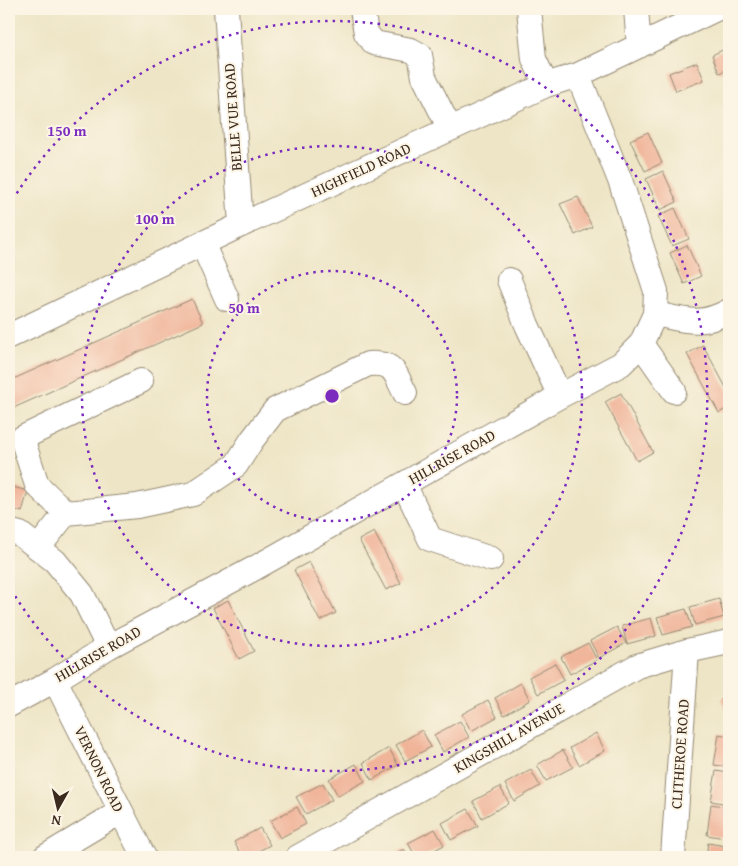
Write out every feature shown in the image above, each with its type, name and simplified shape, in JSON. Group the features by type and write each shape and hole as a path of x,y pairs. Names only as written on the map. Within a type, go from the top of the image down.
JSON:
{"street":[{"name":"BELLE VUE ROAD","path":"226,9 241,225"},
{"path":"362,9 366,33 374,43 411,50 420,55 424,77 450,129"},
{"path":"529,9 534,59 546,85"},
{"path":"636,9 639,46"},
{"name":"HIGHFIELD ROAD","path":"9,336 202,243 546,85 578,75 716,9"},
{"name":"HILLRISE ROAD","path":"9,705 560,396 621,364 641,344 655,314 656,290 621,183 578,75"},
{"path":"202,243 227,299"},
{"path":"509,280 527,325 560,396"},
{"path":"655,314 693,322 720,316 729,311"},
{"path":"641,344 674,391"},
{"path":"38,548 66,513 137,506 193,494 236,465 275,410 368,364 383,363 392,369 405,394"},
{"path":"66,513 37,485 22,438 141,381"},
{"path":"404,484 430,540 491,559"},
{"path":"9,531 20,534 55,561 82,594 108,648"},
{"name":"KINGSHILL AVENUE","path":"298,857 637,666 687,651 729,642"},
{"name":"CLITHEROE ROAD","path":"673,857 687,651"},
{"name":"VERNON ROAD","path":"55,680 144,857"},
{"path":"45,857 120,812"}],"building":[{"path":"729,47 729,69 719,73 712,55"},
{"path":"697,62 704,80 676,91 669,73"},
{"path":"648,132 662,163 645,171 630,140"},
{"path":"663,171 677,202 660,210 646,179"},
{"path":"578,197 592,227 575,235 560,204"},
{"path":"675,208 689,239 672,246 658,216"},
{"path":"687,245 701,276 684,284 670,253"},
{"path":"192,299 203,323 9,410 9,381"},
{"path":"703,345 729,393 729,407 719,413 687,354"},
{"path":"621,393 653,452 637,461 605,402"},
{"path":"9,486 28,491 22,512 9,508"},
{"path":"374,532 401,583 386,590 359,540"},
{"path":"309,562 336,613 320,621 294,570"},
{"path":"719,599 724,617 695,625 690,607"},
{"path":"228,600 254,651 239,659 213,608"},
{"path":"729,600 729,614 725,601"},
{"path":"686,609 692,627 663,635 657,617"},
{"path":"651,618 656,636 627,644 622,626"},
{"path":"617,627 626,643 599,658 590,641"},
{"path":"588,643 597,660 570,674 561,657"},
{"path":"555,663 564,680 538,694 529,677"},
{"path":"521,683 530,700 504,715 495,698"},
{"path":"729,694 729,714 721,699"},
{"path":"488,700 497,717 471,731 462,714"},
{"path":"460,721 469,737 443,752 434,735"},
{"path":"422,730 431,747 405,761 396,745"},
{"path":"596,733 605,751 579,765 570,748"},
{"path":"719,734 729,736 729,767 714,765"},
{"path":"389,748 398,765 372,780 363,763"},
{"path":"563,750 573,767 546,781 537,765"},
{"path":"356,764 365,781 338,796 329,779"},
{"path":"531,770 540,786 514,801 505,784"},
{"path":"716,771 729,773 729,804 711,801"},
{"path":"323,783 332,800 306,814 296,797"},
{"path":"500,787 509,803 482,818 473,801"},
{"path":"711,804 729,807 725,838 707,835"},
{"path":"297,807 306,824 280,838 270,821"},
{"path":"468,809 478,826 451,840 442,823"},
{"path":"260,828 270,845 247,857 242,857 234,842"},
{"path":"435,829 444,845 422,857 416,857 408,843"},
{"path":"708,843 726,846 725,857 706,857"},
{"path":"404,849 409,857 388,857"}]}
